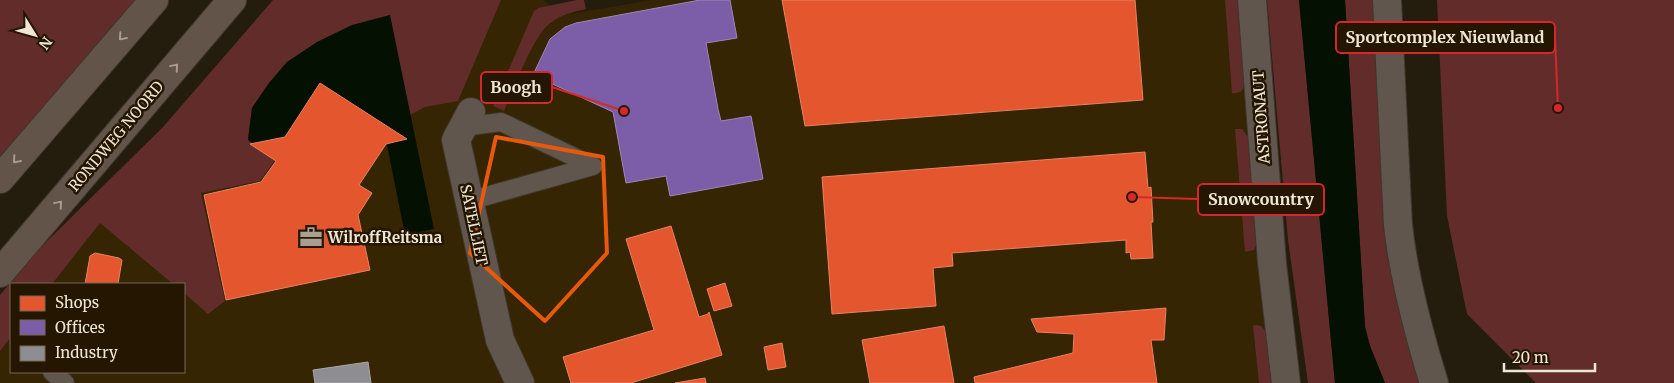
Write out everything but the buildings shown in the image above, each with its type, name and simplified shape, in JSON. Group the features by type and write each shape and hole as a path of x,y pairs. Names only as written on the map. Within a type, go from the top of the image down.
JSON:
{"main road":[{"path":"0,179 154,0"},
{"name":"RONDWEG NOORD","path":"0,272 232,0"}],"street":[{"name":"ASTRONAUT","path":"1252,0 1272,264 1286,383"},
{"path":"1386,0 1400,243 1412,302 1434,383"},
{"name":"SATELLIET","path":"467,119 456,140 500,340 520,383"},
{"name":"SATELLIET","path":"500,340 500,383"}],"lane":[{"path":"467,119 501,122 593,166 469,200"},
{"path":"41,383 50,373"},
{"path":"52,373 65,383"}],"highlighted area":[{"path":"496,137 603,157 607,253 545,321 470,253"}],"shaded area":[{"path":"0,0 136,0 0,157"},
{"path":"273,0 501,0 458,101 425,107 410,115 389,15 287,62 269,83 252,108 248,139 275,160 260,181 201,193 225,301 208,314 185,294 185,283 172,283 100,223 53,283 10,283 41,247 163,127"},
{"path":"282,0 543,0 564,15 652,0 1247,0 1282,383 0,383 0,314 10,302 10,373 185,373 185,283 26,283"},
{"path":"584,0 586,9 562,16 549,24 536,40 504,111 493,106 534,11 538,8"},
{"path":"1225,0 1238,0 1244,86 1241,92 1237,93 1232,93"},
{"path":"1267,0 1299,0 1335,383 1308,383 1288,240"},
{"path":"1299,0 1345,0 1365,327 1370,346 1385,383 1335,383"},
{"path":"1345,0 1376,0 1425,383 1385,383 1370,346 1365,327"},
{"path":"1437,0 1674,0 1674,383 1536,383 1467,314 1447,216"},
{"path":"390,15 434,229 405,235 385,135 275,160 248,140 252,108 269,83 287,62 317,42 352,25"},
{"path":"1235,129 1242,129 1248,137 1256,245 1254,250 1245,252"},
{"path":"10,283 10,338 0,351 0,295"},
{"path":"1253,326 1261,326 1266,332 1272,383 1259,383"}],"place":[{"name":"Sportcomplex Nieuwland","path":"1558,108"},
{"name":"Boogh","path":"624,111"},
{"name":"Snowcountry","path":"1132,197"},
{"name":"WilroffReitsma","path":"311,237"}]}
